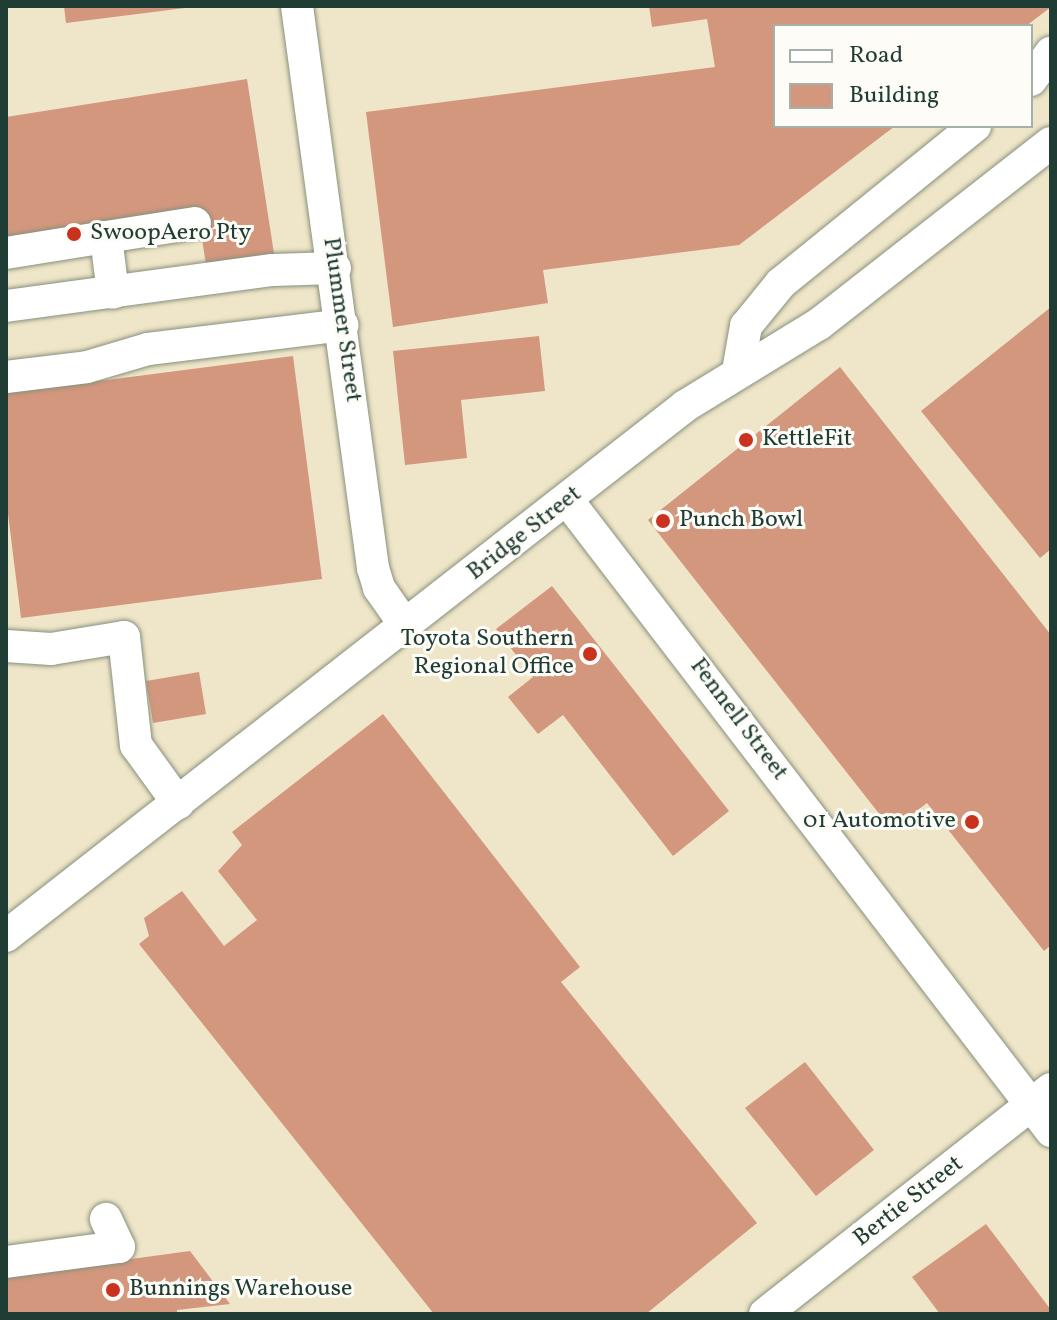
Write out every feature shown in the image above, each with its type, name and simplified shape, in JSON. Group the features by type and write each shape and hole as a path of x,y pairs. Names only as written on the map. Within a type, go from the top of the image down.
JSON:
{"street":[{"name":"Plummer Street","path":"297,6 343,325 373,568 379,588 405,625"},
{"path":"1033,77 1051,52"},
{"path":"738,371 746,326 781,283 973,128"},
{"name":"Bridge Street","path":"6,936 568,501 685,406 833,314 1051,143"},
{"path":"6,253 195,223"},
{"path":"106,237 113,293"},
{"path":"6,306 273,270 335,268"},
{"path":"6,377 87,367 148,349 343,325"},
{"name":"Fennell Street","path":"568,501 1041,1097 1051,1131"},
{"path":"6,646 51,649 124,637 136,745 178,803"},
{"name":"Bertie Street","path":"765,1314 1041,1097"},
{"path":"22,1254 119,1247 106,1219"}],"building":[{"path":"64,6 184,6 185,8 66,23"},
{"path":"649,6 1051,7 1029,24 773,24 773,128 892,128 739,245 543,270 548,303 393,327 366,112 715,67 707,19 652,27"},
{"path":"247,79 275,260 207,271 197,207 6,237 6,117"},
{"path":"1051,307 1051,549 1040,558 921,411"},
{"path":"539,336 545,391 461,400 467,458 405,465 393,351"},
{"path":"293,356 322,579 21,618 6,498 6,393"},
{"path":"840,367 1051,635 1051,945 1044,951 927,803 892,830 648,520"},
{"path":"552,586 729,811 673,856 563,715 538,734 508,697 533,677 496,629"},
{"path":"199,672 206,714 153,723 146,681"},
{"path":"383,714 580,967 561,982 757,1223 646,1314 434,1314 139,944 149,936 144,918 182,891 224,946 257,920 218,871 242,845 232,832"},
{"path":"805,1062 874,1150 816,1196 745,1108"},
{"path":"986,1224 1051,1314 940,1314 912,1277"},
{"name":"Bunnings Warehouse","path":"190,1251 230,1304 177,1310 177,1314 6,1314 6,1276"}],"place":[{"name":"SwoopAero Pty","path":"74,234"},
{"name":"KettleFit","path":"746,440"},
{"name":"Punch Bowl","path":"663,521"},
{"name":"Toyota Southern Regional Office","path":"590,654"},
{"name":"01 Automotive","path":"972,822"},
{"name":"Bunnings Warehouse","path":"113,1290"}]}
